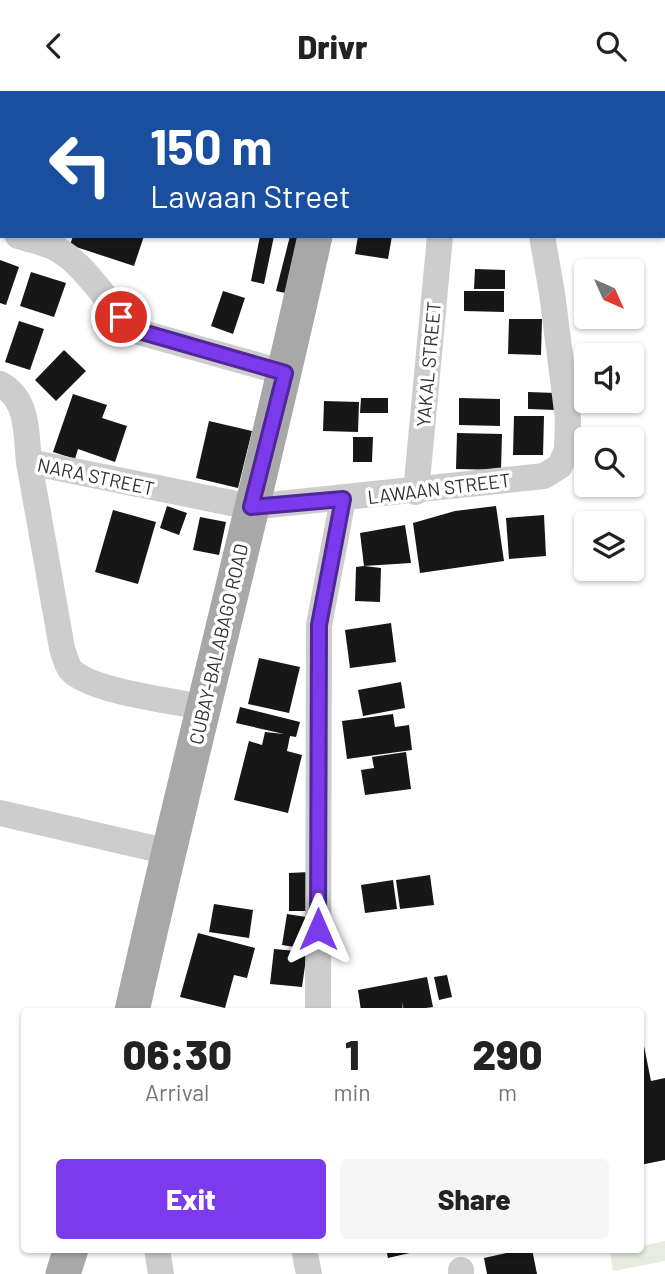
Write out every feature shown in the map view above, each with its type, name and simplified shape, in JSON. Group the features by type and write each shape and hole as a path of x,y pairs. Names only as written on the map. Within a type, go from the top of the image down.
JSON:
{"main road":[{"name":"CUBAY-BALABAGO ROAD","path":"133,1008 285,373 315,238"},
{"path":"63,1274 70,1253"}],"street":[{"path":"24,238 57,249 85,271 121,317 139,331 285,373"},
{"name":"YAKAL STREET","path":"416,492 440,238"},
{"name":"LAWAAN STREET","path":"251,507 416,492 544,476 560,466 567,450 568,419 542,238"},
{"name":"NARA STREET","path":"0,384 18,397 24,414 29,463 251,507"},
{"path":"29,463 62,648 68,667 81,679 101,686 203,707"},
{"path":"318,1008 319,625 343,499"},
{"path":"0,813 169,852"},
{"path":"158,1253 161,1274"},
{"path":"305,1253 309,1274"}],"shaded area":[{"path":"665,1241 665,1261 613,1271 610,1253 644,1253 644,1245"}],"building":[{"path":"72,238 143,238 134,266 70,245"},
{"path":"260,238 274,238 264,284 251,281"},
{"path":"289,238 299,238 295,295 276,291"},
{"path":"358,238 392,238 388,259 355,254"},
{"path":"0,260 19,267 6,305 0,303"},
{"path":"475,269 505,270 505,289 474,289"},
{"path":"31,272 66,283 54,317 20,306"},
{"path":"223,291 245,298 233,334 211,326"},
{"path":"464,291 504,291 504,312 464,311"},
{"path":"509,319 542,319 541,355 508,354"},
{"path":"19,321 44,329 30,370 5,362"},
{"path":"64,350 86,371 56,401 35,380"},
{"path":"528,392 556,393 555,410 528,409"},
{"path":"73,394 107,405 102,418 127,426 115,462 78,449 75,459 53,452"},
{"path":"361,398 388,398 388,413 360,413"},
{"path":"459,398 500,399 500,426 459,425"},
{"path":"324,401 359,402 358,432 323,431"},
{"path":"514,416 544,416 543,455 513,455"},
{"path":"209,421 252,431 238,488 196,478"},
{"path":"457,433 502,434 501,470 456,469"},
{"path":"353,437 373,437 372,462 353,462"},
{"path":"167,506 187,513 179,535 160,528"},
{"path":"496,506 504,561 420,573 413,523 455,511"},
{"path":"113,510 156,522 138,584 95,572"},
{"path":"544,515 546,556 509,559 506,518"},
{"path":"200,517 226,522 219,555 193,550"},
{"path":"405,525 411,563 364,566 360,533"},
{"path":"356,567 381,568 380,602 355,601"},
{"path":"391,623 396,662 350,668 345,630"},
{"path":"259,658 300,667 289,713 248,704"},
{"path":"401,682 405,708 363,716 358,690"},
{"path":"240,707 300,722 296,737 290,736 287,751 302,755 288,813 234,800 249,741 262,745 265,732 284,734 236,723"},
{"path":"393,714 395,727 409,725 412,750 347,759 342,721"},
{"path":"406,752 411,789 365,795 361,770 374,768 372,757"},
{"path":"310,872 311,911 289,911 289,873"},
{"path":"430,875 434,905 400,909 396,880"},
{"path":"393,880 397,909 365,913 361,885"},
{"path":"214,904 253,910 249,938 209,932"},
{"path":"287,914 306,917 301,948 282,945"},
{"path":"198,933 255,948 247,978 234,975 225,1008 180,997"},
{"path":"274,949 307,952 302,987 270,984"},
{"path":"447,975 452,997 439,1000 434,977"},
{"path":"427,977 433,1007 403,1008 402,1002 403,1008 361,1008 358,990"},
{"path":"644,1046 651,1081 665,1078 665,1160 644,1164"},
{"path":"387,1253 410,1253 388,1258"},
{"path":"506,1253 533,1253 537,1274 487,1274 484,1258"}],"route":[{"path":"121,317 139,331 285,373 251,507 343,499 319,625 318,929"}]}
